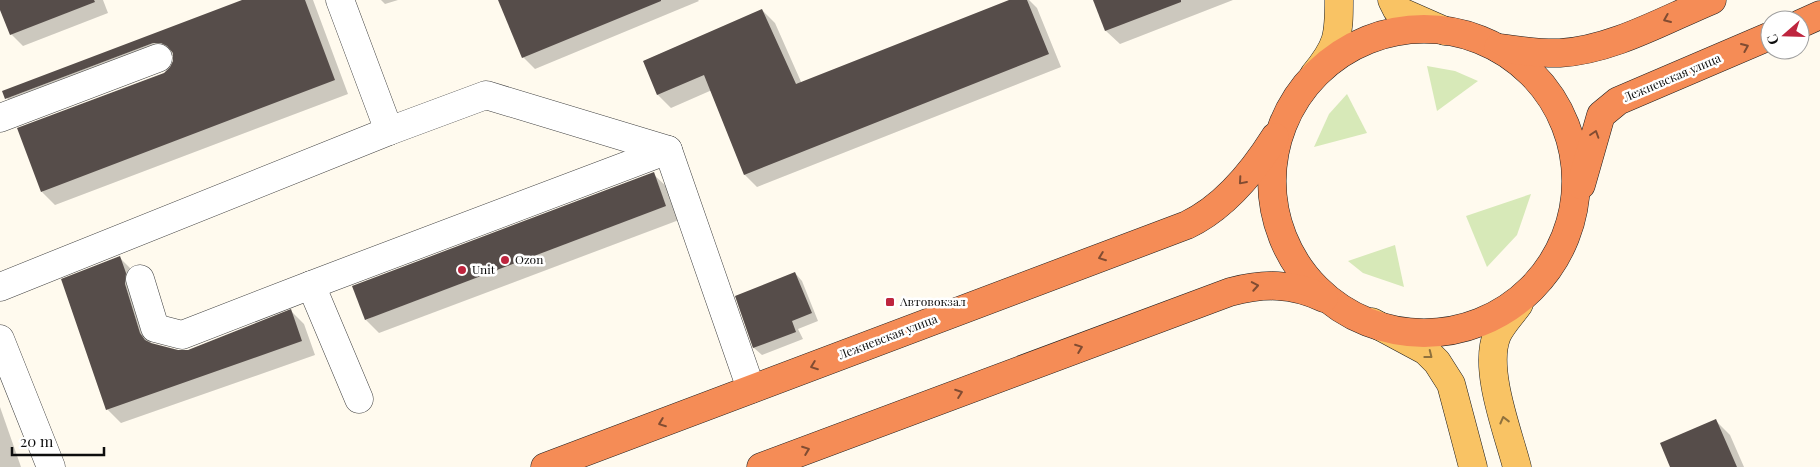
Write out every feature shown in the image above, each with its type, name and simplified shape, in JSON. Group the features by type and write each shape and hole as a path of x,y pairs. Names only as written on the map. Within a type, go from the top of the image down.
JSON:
{"highway":[{"path":"1497,48 1547,53 1575,51 1616,40 1712,0"},
{"path":"1520,304 1480,323 1444,331 1414,332 1393,329 1372,322 1340,309 1326,299 1313,286 1291,255 1278,220 1272,182 1276,145 1281,127 1297,97 1314,75 1331,61 1368,40 1408,30 1445,30 1472,37 1497,48 1521,65 1542,87 1558,112 1569,139 1576,168 1577,198"},
{"name":"Лежневская улица","path":"1520,304 1539,280 1555,255 1568,227 1602,115 1618,101 1637,92 1760,40"},
{"name":"Лежневская улица","path":"545,467 1201,218 1221,203 1245,179 1281,127"},
{"path":"761,467 1230,292 1276,284 1307,290 1326,299"}],"main road":[{"path":"1314,75 1328,58 1337,39 1339,0"},
{"path":"1392,0 1397,10 1445,30"},
{"path":"1516,467 1495,384 1492,354 1498,334 1520,304"},
{"path":"1372,322 1426,352 1437,362 1451,384 1473,467"}],"street":[{"path":"340,0 389,131"},
{"path":"0,118 158,58"},
{"path":"0,287 389,131 486,95 668,150"},
{"path":"668,150 751,389"},
{"path":"140,278 155,328 182,335 668,150"},
{"path":"311,285 359,398"},
{"path":"0,340 51,467"}],"green space":[{"path":"1427,66 1455,71 1478,81 1437,111"},
{"path":"1347,94 1367,133 1314,147 1329,114"},
{"path":"1531,194 1517,235 1487,267 1466,216"},
{"path":"1395,245 1404,287 1363,273 1348,261"}],"building":[{"path":"0,0 94,0 95,2 10,35 0,10"},
{"path":"242,0 305,0 335,80 41,192 17,128 164,73 173,61 173,53 167,46 161,43 153,43 5,99 2,91"},
{"path":"498,0 661,0 661,1 522,58"},
{"path":"1009,0 1027,0 1049,54 744,175 704,75 657,95 643,61 762,9 796,84"},
{"path":"1093,0 1181,0 1181,2 1105,31"},
{"path":"654,172 666,206 365,320 352,286"},
{"path":"120,256 126,273 125,284 140,333 145,340 151,343 178,350 188,350 291,309 302,341 106,410 61,279"},
{"path":"795,272 812,313 792,321 796,332 753,348 735,296"},
{"path":"1716,419 1737,467 1670,467 1660,443"}],"place":[{"name":"Ozon","path":"505,260"},
{"name":"Unit","path":"462,270"},
{"name":"Автовокзал","path":"890,302"}]}
